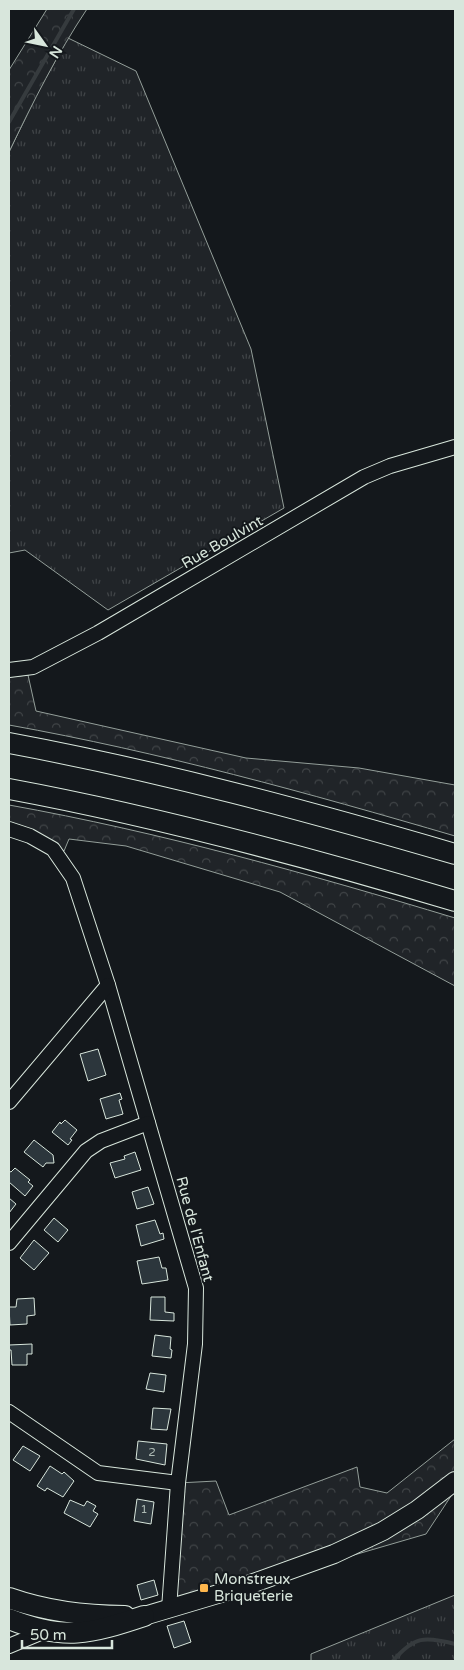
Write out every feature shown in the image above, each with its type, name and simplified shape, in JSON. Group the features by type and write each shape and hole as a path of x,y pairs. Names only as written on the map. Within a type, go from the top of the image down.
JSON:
{"highway":[{"path":"9,743 202,785 351,823 455,854"},
{"path":"9,789 193,828 338,866 455,901"},
{"path":"9,1598 32,1606 69,1612 108,1616 144,1616"},
{"path":"9,1619 46,1631 67,1633 107,1628 144,1616"}],"main road":[{"path":"144,1616 248,1585 334,1554 383,1531 417,1510 455,1481"}],"street":[{"name":"Rue Boulvint","path":"9,670 33,667 98,633 364,477 390,466 455,447"},
{"name":"Rue de l'Enfant","path":"9,828 30,836 53,849 73,878 108,985 196,1288 195,1344 178,1483 169,1609"},
{"path":"9,1102 108,985"},
{"path":"9,1243 86,1151 101,1141 148,1123"},
{"path":"9,1412 98,1473 178,1483"},
{"path":"9,1646 34,1634 46,1631"}],"green space":[{"path":"47,9 87,9 46,79 9,152 9,70"},
{"path":"68,38 136,71 251,349 284,508 108,610 25,550 9,553 9,152 38,92"},
{"path":"28,675 36,711 246,758 359,768 455,785 455,836 234,774 122,748 9,725 9,677"},
{"path":"9,805 122,828 234,855 455,918 455,986 280,892 126,846 69,839 64,851 27,828 9,825"},
{"path":"455,1439 455,1490 426,1534 169,1609 178,1483 216,1481 229,1515 357,1467 360,1487 387,1493"},
{"path":"455,1595 455,1661 311,1661 311,1654"}],"building":[{"path":"98,1049 106,1075 88,1081 80,1054"},
{"path":"120,1093 122,1099 119,1100 123,1114 106,1119 100,1099"},
{"path":"65,1120 77,1130 68,1145 52,1132 60,1122 61,1124"},
{"path":"34,1140 53,1155 54,1163 46,1163 43,1167 24,1152"},
{"path":"135,1152 141,1170 115,1178 110,1163 125,1159 124,1156"},
{"path":"15,1168 30,1180 28,1182 33,1186 25,1196 9,1182 9,1171 11,1172"},
{"path":"148,1187 154,1204 137,1209 132,1192"},
{"path":"9,1198 16,1204 9,1213"},
{"path":"54,1218 68,1230 58,1242 44,1230"},
{"path":"155,1220 160,1234 163,1233 164,1239 141,1246 136,1225"},
{"path":"34,1240 49,1253 34,1270 20,1258"},
{"path":"159,1257 162,1268 166,1268 168,1280 142,1284 137,1261"},
{"path":"151,1297 165,1297 165,1312 174,1313 174,1321 150,1320"},
{"path":"34,1298 35,1315 27,1316 27,1324 10,1325 9,1307 16,1307 17,1299"},
{"path":"155,1335 171,1337 171,1358 152,1356"},
{"path":"32,1344 32,1354 27,1354 27,1365 12,1365 9,1345"},
{"path":"150,1373 166,1375 164,1392 146,1389"},
{"path":"153,1408 171,1409 167,1430 151,1429"},
{"path":"138,1441 167,1444 165,1465 136,1459"},
{"path":"23,1446 40,1456 30,1471 13,1460"},
{"path":"50,1466 62,1474 64,1472 74,1481 63,1497 47,1488 45,1491 37,1486"},
{"path":"137,1499 154,1502 151,1524 134,1521"},
{"path":"70,1500 84,1506 87,1501 96,1506 93,1511 98,1514 90,1527 64,1513"},
{"path":"154,1580 158,1595 141,1600 137,1585"},
{"path":"184,1621 191,1642 174,1648 167,1626"}],"waterway":[{"path":"9,122 74,9"},
{"path":"393,1661 407,1647 421,1640 428,1639 455,1644"}],"place":[{"name":"Monstreux Briqueterie","path":"204,1588"}]}
